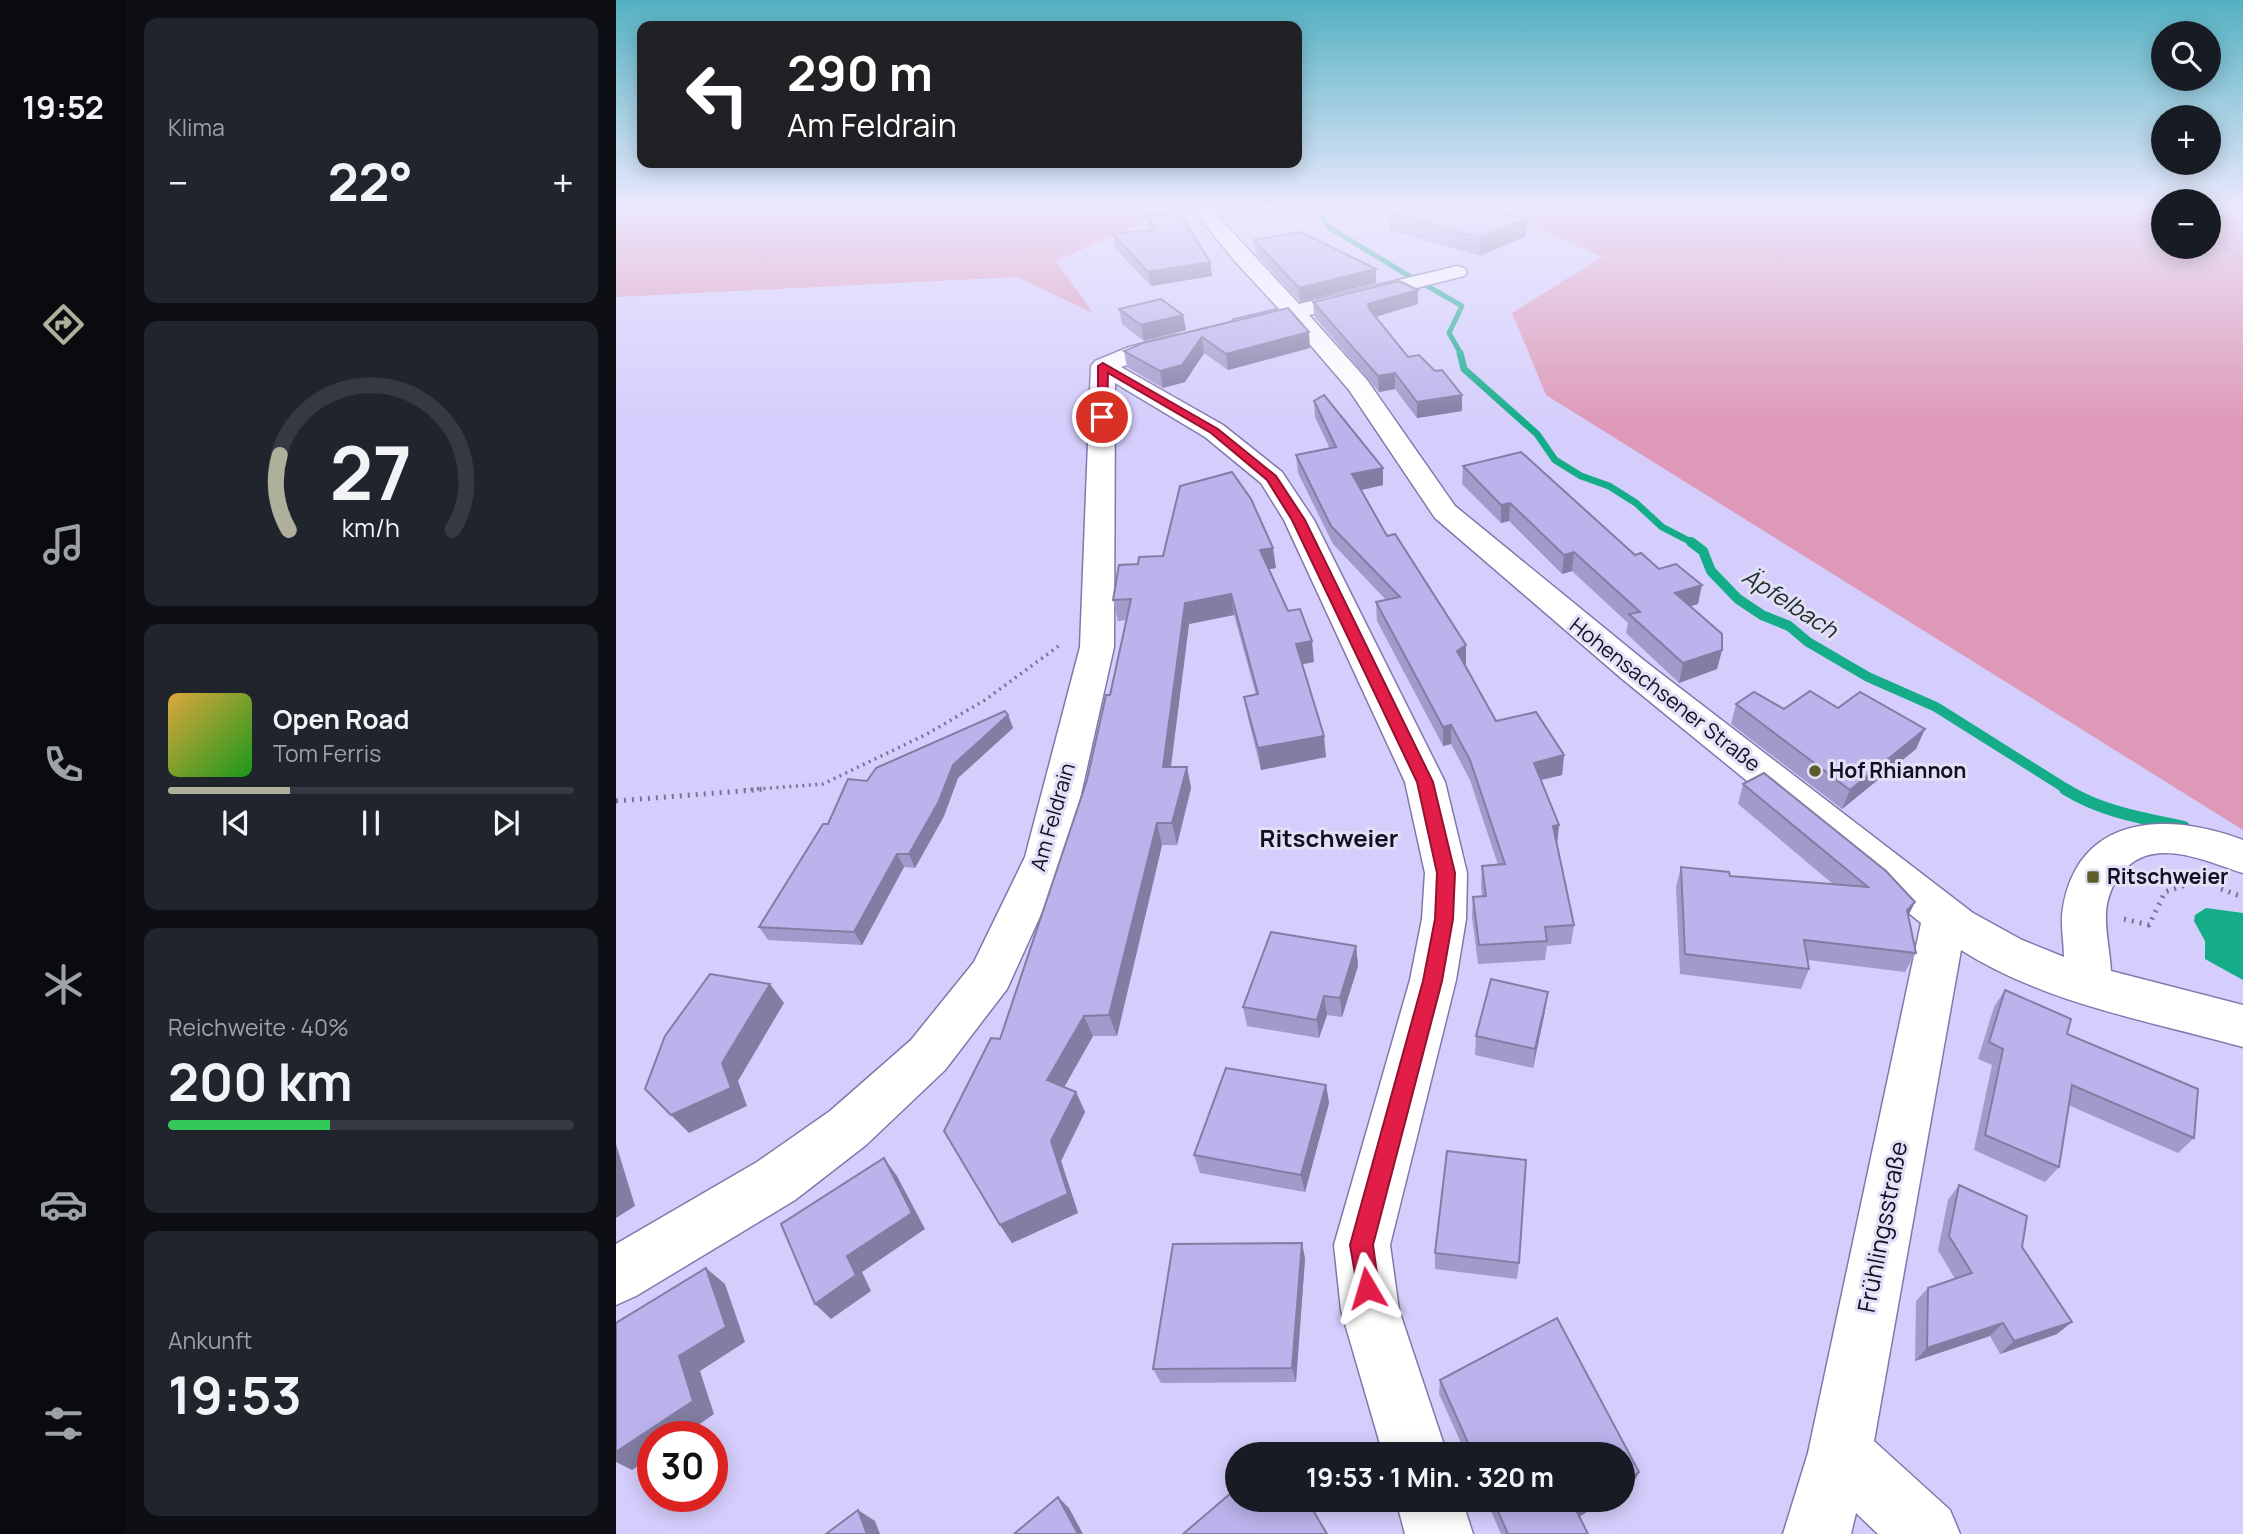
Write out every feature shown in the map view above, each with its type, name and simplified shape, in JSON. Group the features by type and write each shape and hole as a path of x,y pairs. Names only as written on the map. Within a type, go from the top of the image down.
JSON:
{"street":[{"name":"Hohensachsener Straße","path":"1264,281 1358,385 1424,487 1445,512 1643,680 1843,834 1944,919 2006,953 2243,1026"},
{"path":"1103,366 1137,352 1422,281"},
{"path":"1103,366 1214,431 1272,478 1298,520 1425,782 1446,873 1444,919 1433,981 1362,1245 1370,1310 1411,1442"},
{"name":"Am Feldrain","path":"616,1276 776,1181 848,1128 928,1055 991,975 1046,858 1097,647 1103,366"},
{"path":"2088,978 2088,939 2084,910 2093,877 2115,852 2140,839 2170,838 2210,844 2243,857"},
{"name":"Frühlingsstraße","path":"1818,1534 1840,1453 1944,919"},
{"path":"1840,1453 1926,1534"},
{"path":"1433,1512 1439,1534"}],"path":[{"path":"616,801 823,784 927,734 985,700 1031,669 1098,612"},
{"path":"2084,910 2149,925 2165,892 2200,880 2243,897"}],"shaded area":[{"path":"616,281 945,281 616,297"},
{"path":"1025,281 1070,281 1093,313"},
{"path":"1564,281 2243,281 2243,830 1546,395 1512,313"},
{"path":"2206,908 2243,913 2243,980 2205,959 2205,941 2194,921 2195,915"}],"building":[{"path":"1292,281 1329,281 1299,288"},
{"path":"1399,281 1418,290 1368,304 1370,310 1408,357 1419,355 1435,371 1442,370 1462,395 1417,402 1395,373 1378,376 1313,302"},
{"path":"1161,299 1183,315 1141,325 1119,309"},
{"path":"1288,308 1309,332 1226,354 1202,337 1182,365 1160,371 1124,351 1143,343"},
{"path":"1324,395 1383,468 1352,474 1387,536 1395,534 1466,645 1457,651 1496,721 1536,712 1564,755 1534,763 1559,825 1553,826 1574,925 1545,927 1547,941 1479,945 1473,897 1486,896 1482,866 1505,864 1470,760 1451,725 1443,727 1376,602 1400,597 1331,526 1296,455 1336,447 1314,401"},
{"path":"1521,452 1635,555 1641,553 1659,569 1676,564 1702,585 1675,593 1722,634 1722,650 1683,663 1629,614 1640,612 1574,552 1564,555 1510,503 1501,505 1463,466"},
{"path":"1232,472 1251,499 1273,548 1260,550 1288,611 1300,609 1312,641 1296,644 1324,736 1258,748 1244,697 1258,694 1231,594 1185,603 1163,767 1187,767 1172,823 1157,823 1109,1015 1084,1016 1047,1080 1076,1092 1051,1141 1068,1194 1000,1225 944,1131 991,1038 1000,1039 1087,780 1106,695 1110,695 1131,599 1113,600 1119,565 1138,564 1139,557 1163,556 1180,486"},
{"path":"1810,691 1838,708 1860,692 1925,729 1850,790 1736,704 1754,692 1784,709"},
{"path":"1005,711 1008,715 953,765 938,803 909,854 897,854 854,932 759,927 823,824 828,824 848,779 867,781 876,768"},
{"path":"1764,773 1886,871 1915,902 1907,910 1916,953 1804,940 1809,969 1685,954 1681,867 1729,872 1730,876 1868,887 1743,784"},
{"path":"1271,932 1356,946 1340,998 1324,996 1317,1020 1243,1007"},
{"path":"710,974 770,984 722,1063 731,1088 671,1115 645,1089 665,1036"},
{"path":"1491,979 1548,992 1535,1049 1476,1036"},
{"path":"2005,990 2071,1019 2067,1034 2198,1089 2194,1138 2072,1085 2059,1167 1985,1135 2003,1049 1989,1042"},
{"path":"1226,1068 1326,1085 1301,1175 1194,1155"},
{"path":"1447,1151 1526,1160 1519,1263 1435,1253"},
{"path":"884,1158 912,1213 847,1256 856,1275 815,1304 781,1224"},
{"path":"1959,1185 2027,1216 2022,1247 2072,1322 2014,1341 2003,1323 1927,1348 1928,1288 1972,1273 1949,1236"},
{"path":"1302,1243 1292,1368 1153,1369 1173,1244"},
{"path":"706,1268 726,1327 679,1356 693,1401 663,1421 637,1421 637,1438 616,1452 616,1323"},
{"path":"1557,1318 1623,1442 1468,1442 1440,1380"},
{"path":"1058,1497 1078,1534 1014,1534"},
{"path":"1225,1498 1225,1512 1314,1512 1327,1534 1183,1534"},
{"path":"858,1510 867,1534 826,1534"},
{"path":"1498,1512 1577,1512 1588,1534 1508,1534"}],"waterway":[{"name":"Äpfelbach","path":"1424,284 1462,306 1449,333 1461,354"},
{"name":"Äpfelbach","path":"1460,353 1464,369 1537,434 1555,460 1581,476 1609,486 1636,503 1662,527 1693,543"},
{"name":"Äpfelbach","path":"1691,542 1703,551 1711,571 1738,599 1762,615 1789,626 1808,642 1868,677 1936,707 2068,790"},
{"name":"Äpfelbach","path":"2065,789 2108,809 2184,827"}],"place":[{"name":"Hof Rhiannon","path":"1815,771"},
{"name":"Ritschweier","path":"2093,877"}],"district":[{"name":"Ritschweier","path":"1329,839"}],"route":[{"path":"1102,417 1103,366 1214,431 1272,478 1298,520 1425,782 1446,873 1444,919 1433,981 1379,1171 1362,1245 1367,1288"}]}
